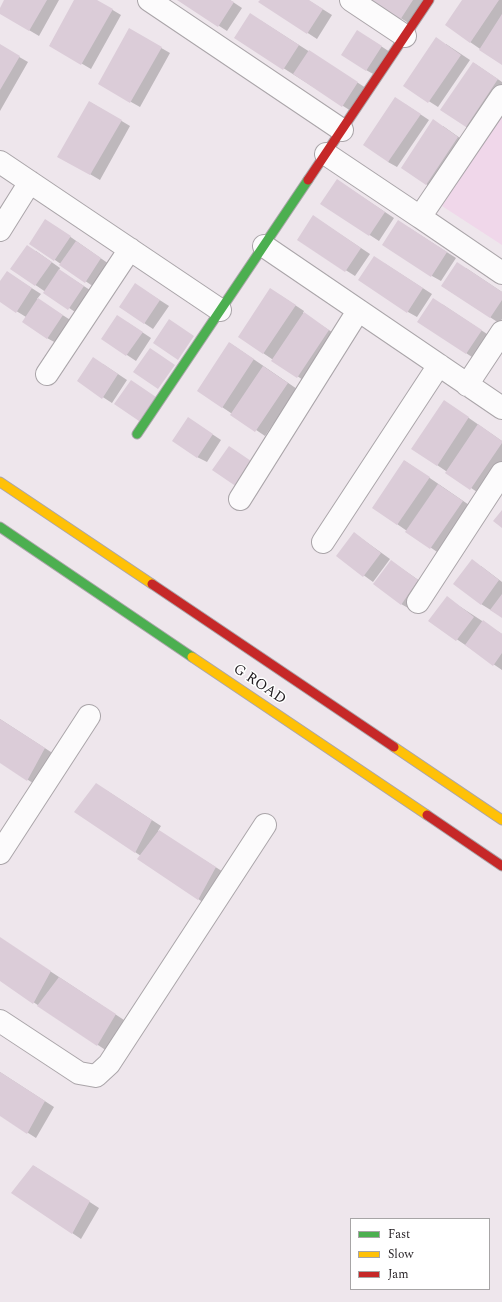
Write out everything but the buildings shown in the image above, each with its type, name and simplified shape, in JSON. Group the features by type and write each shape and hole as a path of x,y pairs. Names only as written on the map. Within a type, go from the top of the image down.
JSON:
{"street":[{"path":"149,0 342,130"},
{"path":"350,0 405,36"},
{"path":"137,434 429,0"},
{"path":"420,218 501,101"},
{"path":"326,154 502,273"},
{"path":"0,162 220,310"},
{"path":"0,230 30,182"},
{"path":"264,246 502,408"},
{"path":"47,374 130,249"},
{"path":"240,500 358,310"},
{"path":"467,384 502,332"},
{"path":"323,542 439,365"},
{"path":"418,602 502,473"},
{"name":"G ROAD","path":"0,482 502,820"},
{"name":"G ROAD","path":"0,527 502,866"},
{"path":"0,853 89,716"},
{"path":"0,1021 79,1073 96,1076 109,1064 265,825"}],"shaded area":[{"path":"500,117 502,118 502,245 442,206"}],"traffic: fast":[{"path":"137,434 308,180"},
{"path":"0,527 192,657"}],"traffic: slow":[{"path":"0,482 152,584"},
{"path":"192,657 427,815"},
{"path":"394,747 502,820"}],"traffic: jam":[{"path":"308,180 429,0"},
{"path":"152,584 394,747"},
{"path":"427,815 502,866"}]}
